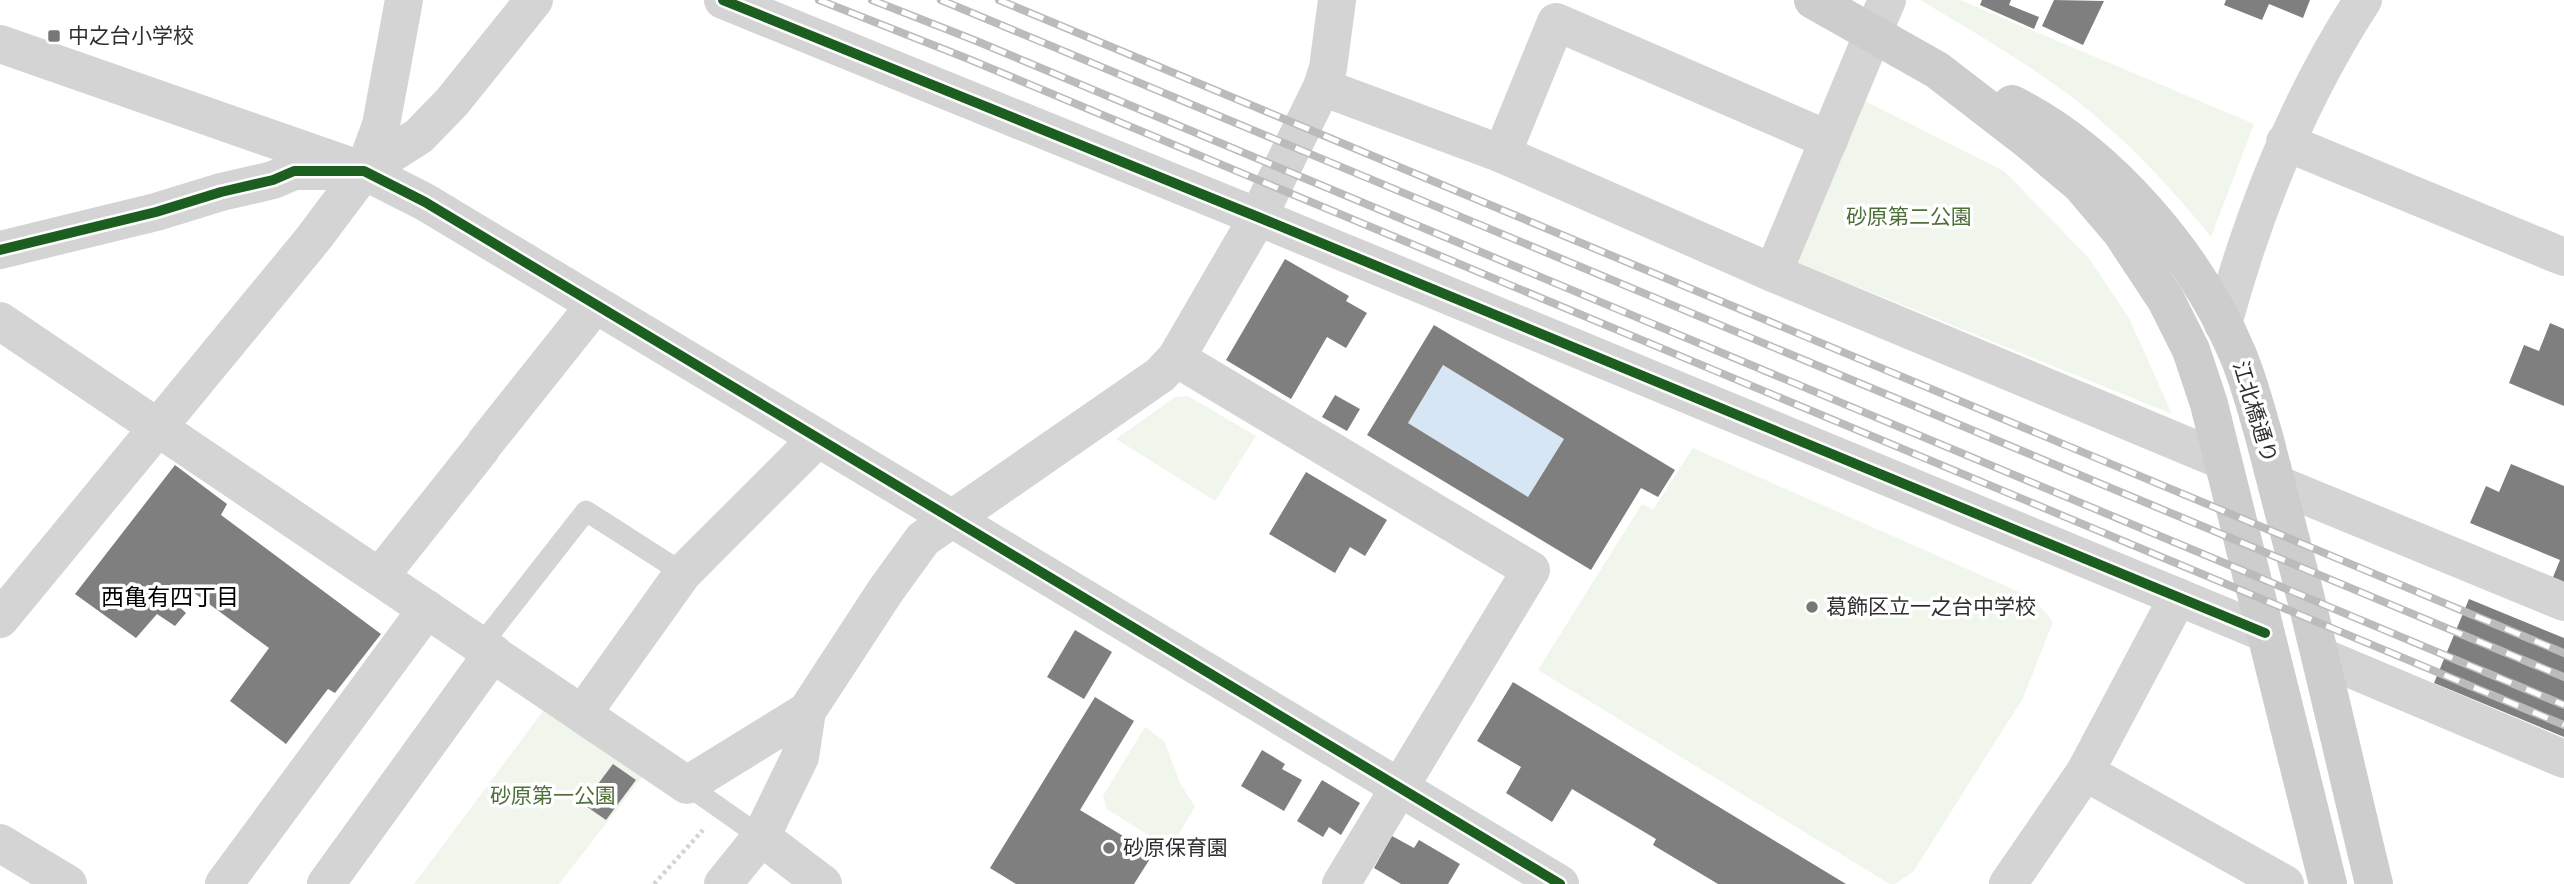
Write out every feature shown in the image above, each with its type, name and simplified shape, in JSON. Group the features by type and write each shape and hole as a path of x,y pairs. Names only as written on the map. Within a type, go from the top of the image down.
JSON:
{"main road":[{"name":"江北橋通り","path":"1813,0 1880,16 1937,70 2080,184 2121,232 2166,300 2191,350 2209,404 2328,884"},
{"name":"江北橋通り","path":"1937,70 1990,92 2044,120 2073,141 2134,198 2168,238 2198,281 2223,324 2239,356 2277,484 2374,884"}],"street":[{"path":"0,619 313,239 364,171 381,124 404,0"},
{"path":"0,250 156,212 221,192 273,180 294,171 364,171 419,136 452,102 534,0"},
{"path":"723,0 1258,217 2265,633"},
{"path":"723,884 761,836 800,757 807,711 886,590 923,539 1160,374 1176,358 1258,217 1322,87 1328,68 1337,0"},
{"path":"2223,324 2251,232 2285,142 2337,39 2363,0"},
{"path":"1773,273 1880,16"},
{"path":"1502,154 1556,22 1829,140"},
{"path":"0,44 364,171 425,202 1560,884"},
{"path":"1322,87 1502,154 1773,273 2221,460"},
{"path":"2285,142 2564,257"},
{"path":"380,576 595,305"},
{"path":"0,321 687,785 807,711"},
{"path":"1176,358 1531,570 1341,884"},
{"path":"583,713 683,573 818,438"},
{"path":"2277,484 2564,603"},
{"path":"2008,884 2085,772 2178,597"},
{"path":"224,884 427,609"},
{"path":"326,884 487,649"},
{"path":"2320,656 2564,759"},
{"path":"2085,772 2285,884"},
{"path":"761,836 822,884"},
{"path":"0,843 68,884"}],"lane":[{"path":"487,649 586,512 683,573"},
{"path":"687,785 761,836"}],"path":[{"path":"654,884 704,830"}],"green space":[{"path":"1920,0 1960,0 2254,124 2211,237 2146,163 2092,113 2017,59"},
{"name":"砂原第二公園","path":"1863,100 2004,171 2088,257 2129,318 2172,414 1796,262"},
{"path":"1188,396 1256,436 1215,501 1116,439 1175,397"},
{"path":"1693,448 2033,598 2053,622 2023,698 1913,872 1895,884 1890,884 1538,670 1642,504 1653,510"},
{"name":"砂原第一公園","path":"546,707 643,776 559,884 414,884"},
{"path":"1145,727 1164,741 1180,783 1195,807 1170,849 1107,809 1103,796"}],"water":[{"path":"1443,365 1564,439 1528,497 1408,423"}],"building":[{"path":"1982,0 2011,0 2009,5 2039,17 2034,29 1980,5"},
{"path":"2054,0 2104,1 2083,45 2042,26"},
{"path":"2226,0 2310,0 2303,18 2269,4 2262,20 2224,5"},
{"path":"1285,259 1349,296 1346,301 1367,313 1346,348 1327,337 1291,399 1226,360"},
{"path":"2550,323 2564,329 2564,406 2509,383 2524,345 2539,351"},
{"path":"1434,325 1675,470 1658,497 1641,488 1591,570 1367,435","holes":["1443,365 1564,439 1528,497 1408,423"]},
{"path":"1335,395 1360,409 1347,431 1322,417"},
{"path":"2511,464 2564,486 2564,587 2551,582 2560,560 2470,523 2486,486 2499,492"},
{"path":"175,465 227,504 221,515 381,634 335,693 328,689 286,744 230,701 269,648 182,584 170,598 186,613 175,626 157,614 136,638 75,594"},
{"path":"1306,472 1387,520 1365,556 1350,547 1335,573 1269,534"},
{"path":"2469,599 2564,638 2564,737 2434,683"},
{"path":"1075,630 1112,652 1084,699 1047,677"},
{"path":"1513,682 1846,884 1718,884 1653,845 1656,839 1572,789 1552,822 1506,793 1521,767 1477,741"},
{"path":"1095,697 1134,721 1080,810 1153,854 1134,884 1016,884 990,868"},
{"path":"1262,750 1285,764 1282,769 1302,780 1284,811 1241,786"},
{"path":"613,764 636,780 606,820 583,804"},
{"path":"1322,780 1360,803 1341,835 1329,827 1323,837 1297,821"},
{"path":"1392,836 1414,848 1419,840 1460,864 1448,884 1401,884 1374,868"}],"railway":[{"path":"819,0 966,58 2564,725"},
{"path":"872,0 974,40 2564,705"},
{"path":"941,0 2564,677"},
{"path":"999,0 2564,653"}],"cycle path":[{"path":"723,0 1258,217 2265,633"},
{"path":"0,250 156,212 221,192 273,180 294,171 364,171 425,202 1560,884"}],"place":[{"name":"中之台小学校","path":"54,36"},
{"name":"葛飾区立一之台中学校","path":"1812,607"},
{"name":"砂原保育園","path":"1109,848"}],"district":[{"name":"西亀有四丁目","path":"170,597"}]}
